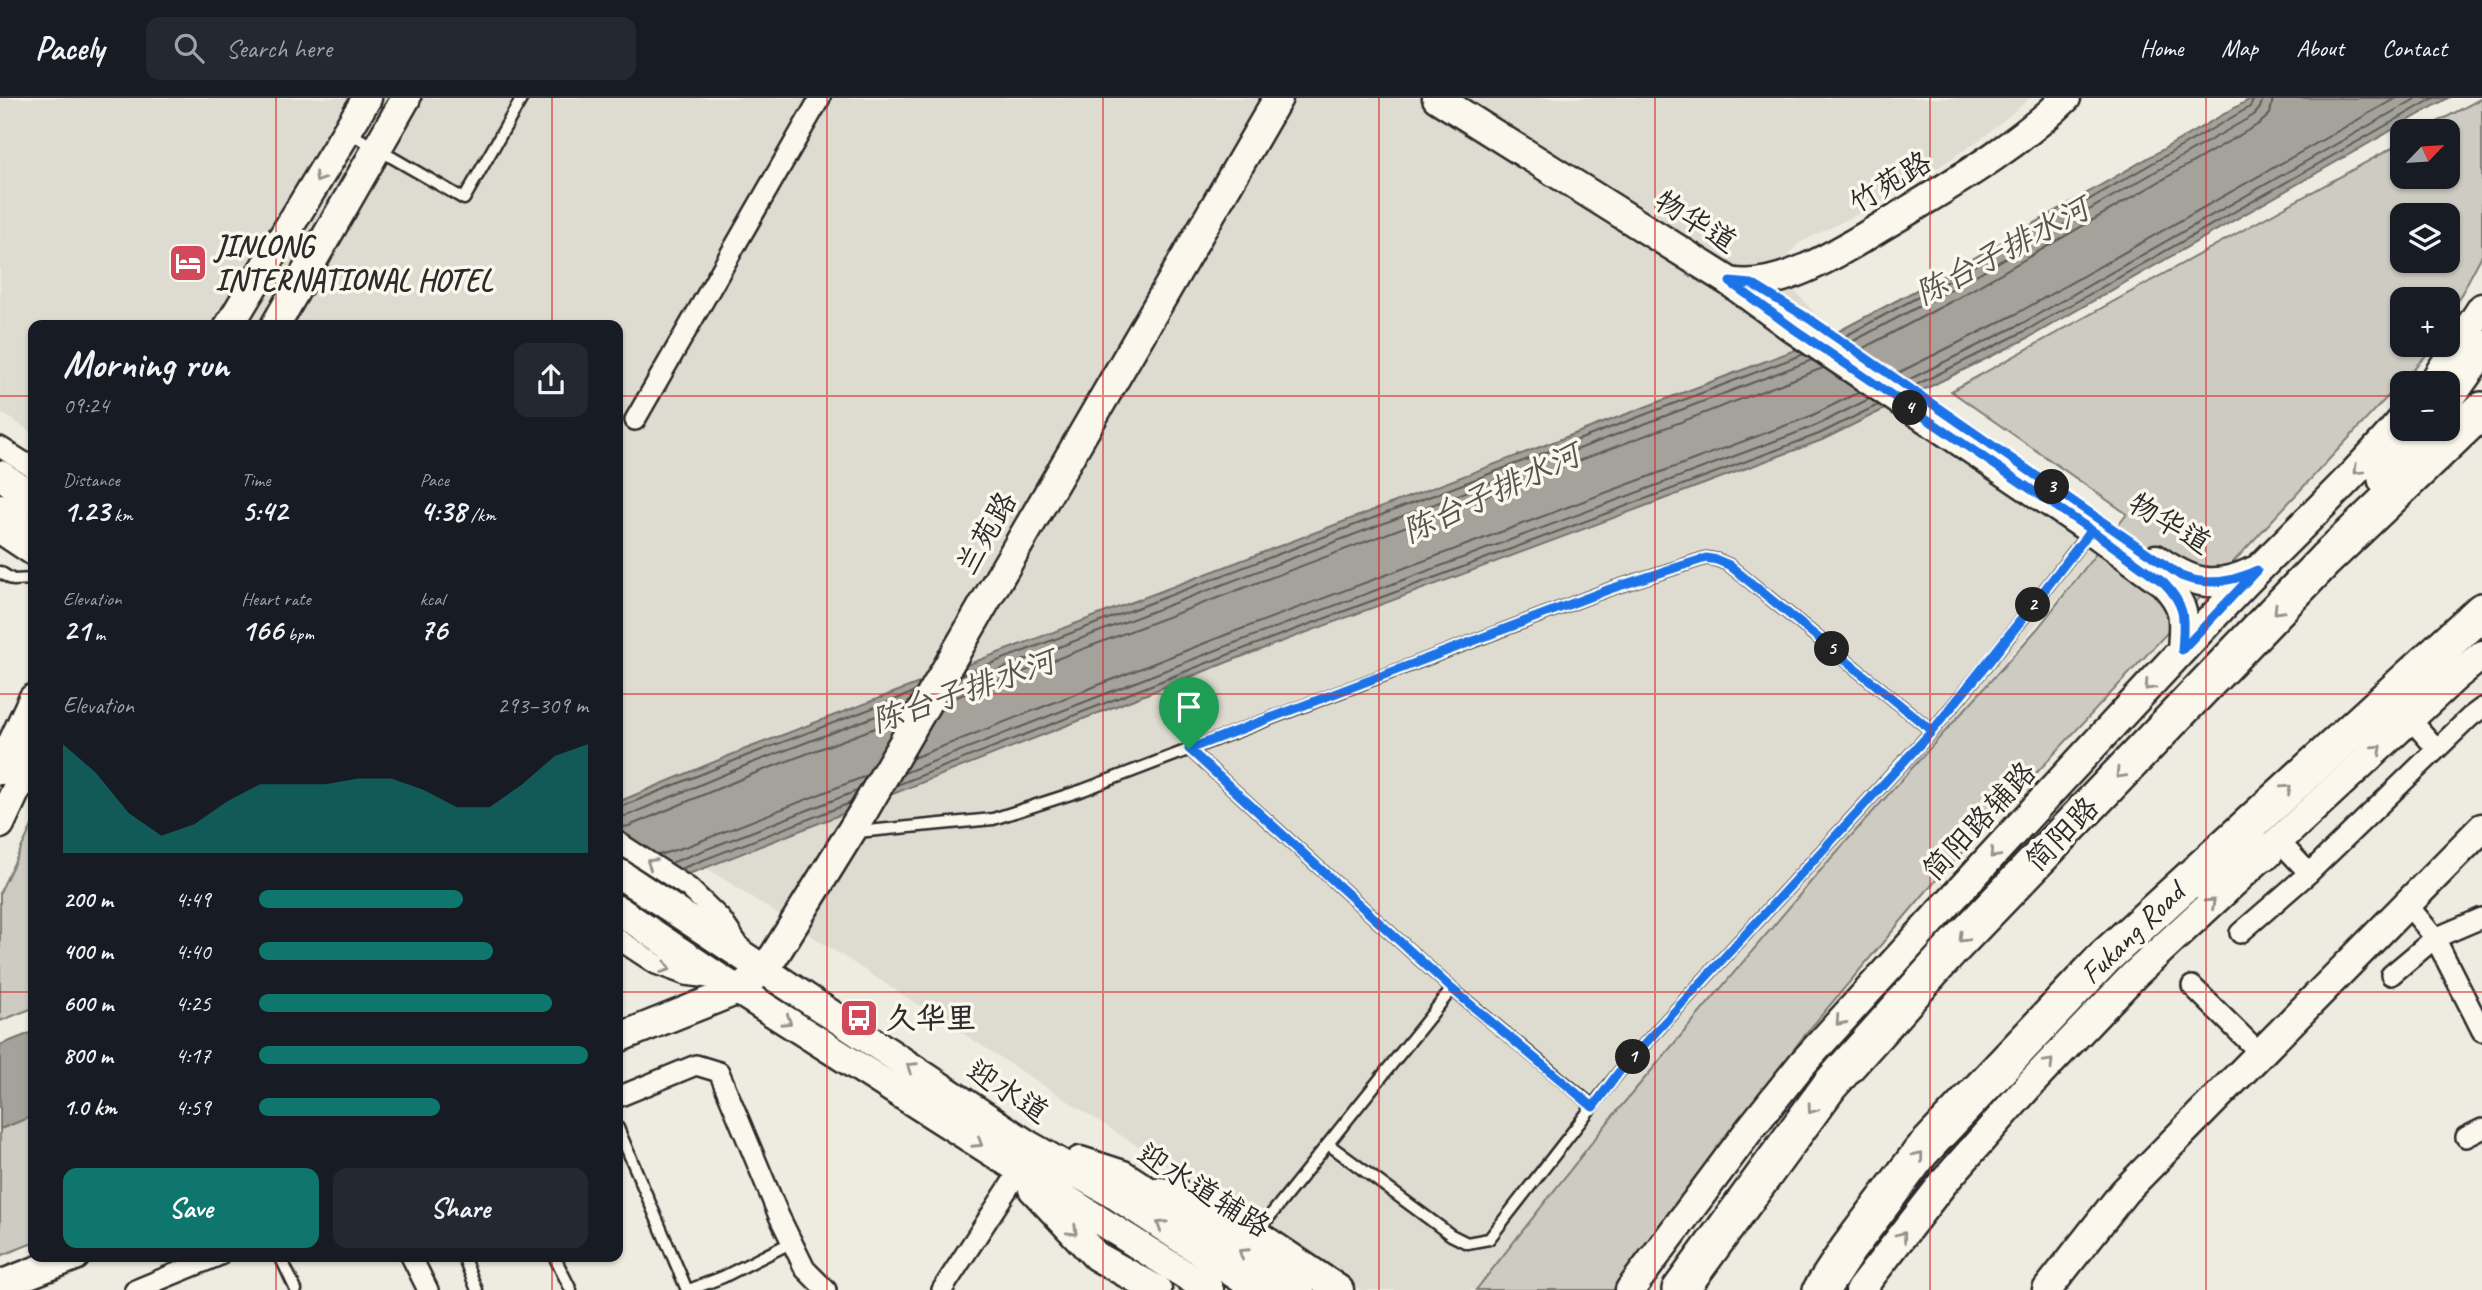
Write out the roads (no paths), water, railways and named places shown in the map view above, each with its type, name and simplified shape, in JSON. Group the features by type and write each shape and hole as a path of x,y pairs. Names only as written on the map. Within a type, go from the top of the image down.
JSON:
{"highway":[{"path":"2460,378 2482,347"},
{"name":"简阳路","path":"1680,1290 1830,1085 1952,949 2325,560 2482,410"},
{"path":"2325,560 2415,441"},
{"path":"1821,1290 1848,1249 1921,1152 2105,956 2173,893 2260,842 2482,611"}],"street":[{"path":"233,320 367,98"},
{"path":"278,320 406,98"},
{"path":"635,420 820,98"},
{"name":"兰苑路","path":"730,985 756,965 771,937 850,825 1268,98"},
{"name":"兰苑路","path":"943,664 1278,98"},
{"name":"物华道","path":"1437,98 1741,280"},
{"name":"物华道","path":"1460,98 1741,280 1802,325 2095,525 2181,576 2192,580 2221,581 2243,577 2257,570"},
{"name":"竹苑路","path":"1741,280 1783,267 1857,232 1963,168 2002,140 2052,98"},
{"name":"竹苑路","path":"1741,280 1782,277 1854,243 1985,163 2066,98"},
{"path":"2441,371 2482,308"},
{"name":"简阳路辅路","path":"1630,1290 1802,1064 2182,650 2390,434"},
{"path":"0,447 28,465"},
{"path":"0,475 23,514 28,535"},
{"name":"物华道","path":"2095,525 2174,594 2183,611 2182,650"},
{"name":"Fukang Road","path":"1860,1290 1944,1182 2032,1082 2260,842 2410,719 2482,655"},
{"path":"2240,933 2309,873 2482,708"},
{"path":"0,771 28,710"},
{"path":"2410,719 2437,749"},
{"path":"0,824 28,765"},
{"path":"2047,1290 2124,1192 2482,828"},
{"path":"2260,842 2309,873"},
{"path":"623,847 673,892"},
{"name":"迎水道","path":"623,875 673,892 756,965 1019,1160 1209,1290"},
{"path":"2407,904 2435,938 2482,1031"},
{"path":"2391,975 2435,938 2482,918"},
{"name":"迎水道","path":"623,922 1019,1160 1114,1194 1259,1290"},
{"path":"623,1021 730,985"},
{"path":"623,1036 730,985"},
{"path":"2192,986 2260,1054"},
{"path":"623,1095 696,1065 719,1072 792,1242 806,1269 825,1290"},
{"path":"942,1290 1019,1160 1096,1256 1132,1290"},
{"name":"迎水道辅路","path":"1019,1160 1123,1175 1300,1290"},
{"path":"1144,1189 1205,1200 1339,1290"},
{"path":"0,1267 28,1256"},
{"path":"1096,1256 1157,1290"},
{"path":"0,1285 59,1262"},
{"path":"135,1290 163,1285 207,1262"},
{"path":"414,1262 428,1290"}],"lane":[{"path":"347,132 464,199 522,98"},
{"path":"1328,1144 1451,1235 1467,1243 1489,1239 1619,1072 1932,731 2095,525"},
{"path":"850,825 993,819 1083,790 1610,589 1706,558 1729,565 1932,731"},
{"path":"0,572 13,580 28,579"},
{"path":"1189,749 1452,989 1593,1107"},
{"path":"1255,1234 1452,989"},
{"path":"623,1140 688,1290 723,1277 792,1242"},
{"path":"283,1262 296,1290"},
{"path":"465,1262 477,1290"},
{"path":"557,1262 571,1290"}],"water":[{"name":"陈台子排水河","path":"2252,98 2448,98 2411,119 2390,119 2390,131 2028,338 1822,440 1238,658 697,871 623,894 623,800 743,750 1824,339 1943,276"},
{"path":"28,1034 28,1118 0,1129 0,1045"}],"place":[{"name":"JINLONG INTERNATIONAL HOTEL","path":"188,263"},
{"name":"久华里","path":"859,1018"}]}
